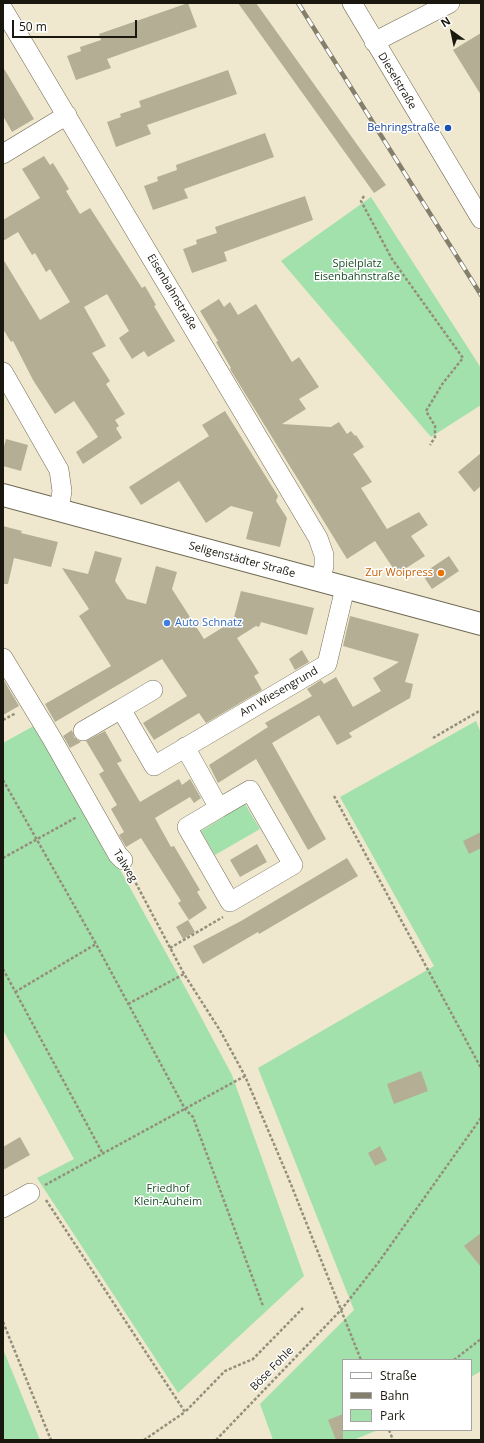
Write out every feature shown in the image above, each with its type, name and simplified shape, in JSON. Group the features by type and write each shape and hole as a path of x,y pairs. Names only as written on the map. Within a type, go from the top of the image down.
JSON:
{"main road":[{"name":"Seligenstädter Straße","path":"3,495 481,624"}],"street":[{"name":"Dieselstraße","path":"352,3 374,42 479,212"},
{"path":"374,42 450,3"},
{"name":"Eisenbahnstraße","path":"3,8 318,538 324,556 324,566 320,581"},
{"path":"3,154 67,115"},
{"path":"3,372 59,470 62,491 59,510"},
{"name":"Am Wiesengrund","path":"121,709 154,766 327,664 345,588"},
{"name":"Talweg","path":"3,658 51,737 118,855 123,860"},
{"path":"83,731 153,690"},
{"path":"185,747 219,808"},
{"path":"250,790 293,865 230,902 187,827 219,808 250,790"},
{"path":"3,1208 34,1190"}],"path":[{"path":"364,196 360,201 392,259 463,358 443,383 426,411 435,426 435,437 430,445"},
{"path":"433,738 481,710"},
{"path":"3,720 16,713"},
{"path":"3,780 96,944 185,1109 193,1117 262,1306"},
{"path":"334,796 481,1068"},
{"path":"3,858 77,816"},
{"name":"Talweg","path":"123,860 184,974 221,1032 245,1076 288,1177 361,1359"},
{"path":"170,948 223,917 230,902"},
{"path":"15,992 96,944"},
{"path":"3,969 103,1154"},
{"path":"128,1004 184,974"},
{"path":"185,1412 34,1190 245,1076"},
{"name":"Böse Fohle","path":"216,1440 341,1310 378,1263 481,1118"},
{"path":"144,1440 185,1412 226,1371 253,1359 304,1308"},
{"path":"3,1322 51,1440"},
{"path":"455,1359 481,1339"}],"green space":[{"name":"Spielplatz Eisenbahnstraße","path":"371,197 481,368 481,405 431,437 281,261"},
{"path":"476,721 481,733 481,1371 472,1376 472,1359 342,1359 342,1431 376,1431 353,1440 273,1440 260,1404 354,1310 258,1068 434,966 340,797"},
{"name":"Friedhof Klein-Auheim","path":"39,723 232,1075 304,1276 178,1393 37,1178 74,1159 3,1030 3,743"},
{"path":"245,804 260,829 215,855 201,831"},
{"path":"3,1349 40,1440 3,1440"}],"building":[{"path":"188,3 197,27 107,59 111,68 76,80 67,56 81,51 80,47 101,40 99,34"},
{"path":"238,3 256,3 386,185 374,193"},
{"path":"481,33 481,95 453,50"},
{"path":"3,67 34,119 12,132 3,116"},
{"path":"228,70 237,94 147,125 151,134 116,147 107,122 121,117 120,114 141,107 139,101"},
{"path":"265,133 274,157 184,189 188,198 153,210 144,186 158,181 157,177 177,170 176,165"},
{"path":"44,156 50,165 53,163 69,189 66,191 80,214 90,208 142,288 145,286 156,305 154,306 175,341 148,357 144,351 132,359 119,338 129,331 107,294 84,307 106,346 92,353 110,381 106,384 125,414 115,420 119,426 116,428 122,438 83,464 76,452 98,437 74,401 55,414 33,380 13,341 11,342 3,329 3,259 40,320 70,302 50,269 46,272 35,253 32,255 18,232 3,241 3,220 40,198 22,169"},
{"path":"305,196 313,220 224,252 227,261 192,273 183,249 197,244 196,240 217,233 215,227"},
{"path":"219,299 224,307 230,302 238,315 256,304 292,362 299,357 319,387 299,399 306,409 282,424 331,427 339,422 347,434 351,431 355,436 356,435 364,447 353,454 372,482 361,488 387,529 419,512 428,525 411,536 425,556 397,574 375,541 347,559 230,369 231,368 216,342 218,341 200,311"},
{"path":"225,411 278,496 276,501 287,518 280,547 246,539 253,512 231,506 206,523 179,481 141,505 129,487 209,436 202,425"},
{"path":"6,439 28,445 21,471 3,466 3,450"},
{"path":"481,453 481,486 474,492 458,472"},
{"path":"3,526 22,531 21,533 58,542 51,567 14,558 8,584 3,584"},
{"path":"95,551 122,558 115,581 127,599 146,604 156,566 177,572 172,589 204,639 233,621 241,591 314,608 307,635 261,622 259,627 256,626 237,638 259,673 254,676 262,690 206,723 199,713 154,740 143,723 187,696 162,659 55,722 45,704 111,666 79,616 89,609 62,568 88,574"},
{"name":"Zur Woipress","path":"449,556 459,571 432,589 422,574"},
{"path":"350,616 419,634 405,682 413,684 410,698 349,733 352,737 337,745 319,715 272,743 326,839 308,850 256,759 218,783 209,765 268,727 265,723 312,696 307,689 321,680 324,684 336,677 353,707 381,691 373,678 399,662 343,646"},
{"path":"302,650 309,662 295,670 289,659"},
{"path":"3,679 19,706 3,715"},
{"path":"72,730 74,737 81,742 70,748 63,736"},
{"path":"105,731 122,761 117,763 140,802 179,779 182,785 190,779 201,798 194,803 190,797 155,818 171,847 174,846 200,890 197,892 207,908 189,920 178,903 181,901 141,838 126,847 119,835 124,832 111,809 117,805 99,774 104,771 86,741"},
{"path":"481,832 481,848 469,854 463,841"},
{"path":"257,844 267,862 240,877 230,860"},
{"path":"347,858 358,876 259,934 258,932 203,964 193,946 241,921"},
{"path":"188,920 195,932 183,939 176,927"},
{"path":"421,1071 428,1091 394,1104 387,1084"},
{"path":"20,1137 30,1155 3,1170 3,1147"},
{"path":"380,1146 387,1160 375,1166 368,1153"},
{"path":"481,1233 481,1267 464,1246"},
{"path":"342,1414 343,1440 336,1440 328,1420"}],"railway":[{"path":"298,3 481,295"}],"place":[{"name":"Behringstraße","path":"448,128"},
{"name":"Zur Woipress","path":"441,573"},
{"name":"Auto Schnatz","path":"167,623"}]}
